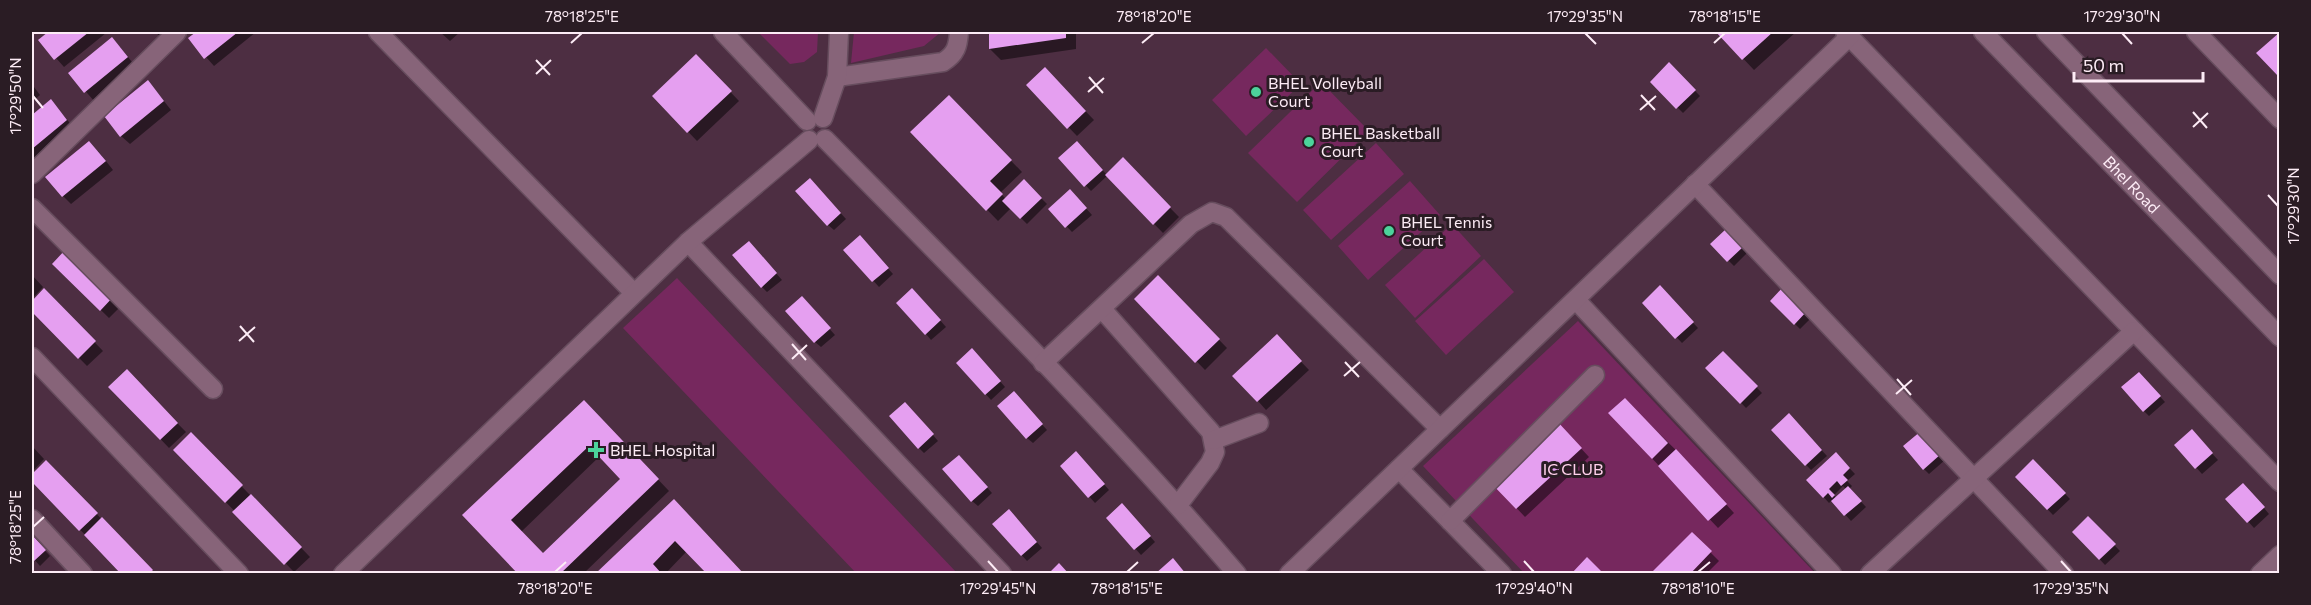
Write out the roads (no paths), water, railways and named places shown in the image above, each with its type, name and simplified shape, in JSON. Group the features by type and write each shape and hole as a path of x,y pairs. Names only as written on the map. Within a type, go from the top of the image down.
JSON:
{"street":[{"path":"32,174 177,32"},
{"path":"378,32 634,293"},
{"path":"723,32 815,119"},
{"path":"839,32 837,77 815,119 804,128 1043,363 1178,505 1237,573"},
{"path":"837,77 943,62 957,50 959,32"},
{"name":"Bhel Road","path":"1983,32 2280,337"},
{"path":"2046,32 2280,275"},
{"path":"2196,32 2280,119"},
{"path":"1289,573 1852,33 2280,482"},
{"path":"343,573 688,242 817,140"},
{"path":"1695,184 2064,573"},
{"path":"32,208 213,389"},
{"path":"1043,363 1191,224 1212,212 1226,217 1440,429"},
{"path":"688,242 1002,573"},
{"path":"1576,300 1832,573"},
{"path":"1102,309 1204,423 1214,440 1215,452 1210,463 1178,505"},
{"path":"1870,573 2134,331"},
{"path":"32,357 238,573"},
{"path":"1450,521 1595,375"},
{"path":"1214,440 1259,423"},
{"path":"1399,469 1502,573"},
{"path":"32,519 83,573"},
{"path":"2260,573 2280,555"}],"place":[{"name":"BHEL Volleyball Court","path":"1256,92"},
{"name":"BHEL Basketball Court","path":"1309,142"},
{"name":"BHEL Tennis Court","path":"1389,231"},
{"name":"BHEL Hospital","path":"596,450"}],"park label":[{"name":"IC CLUB","path":"1573,469"}]}
